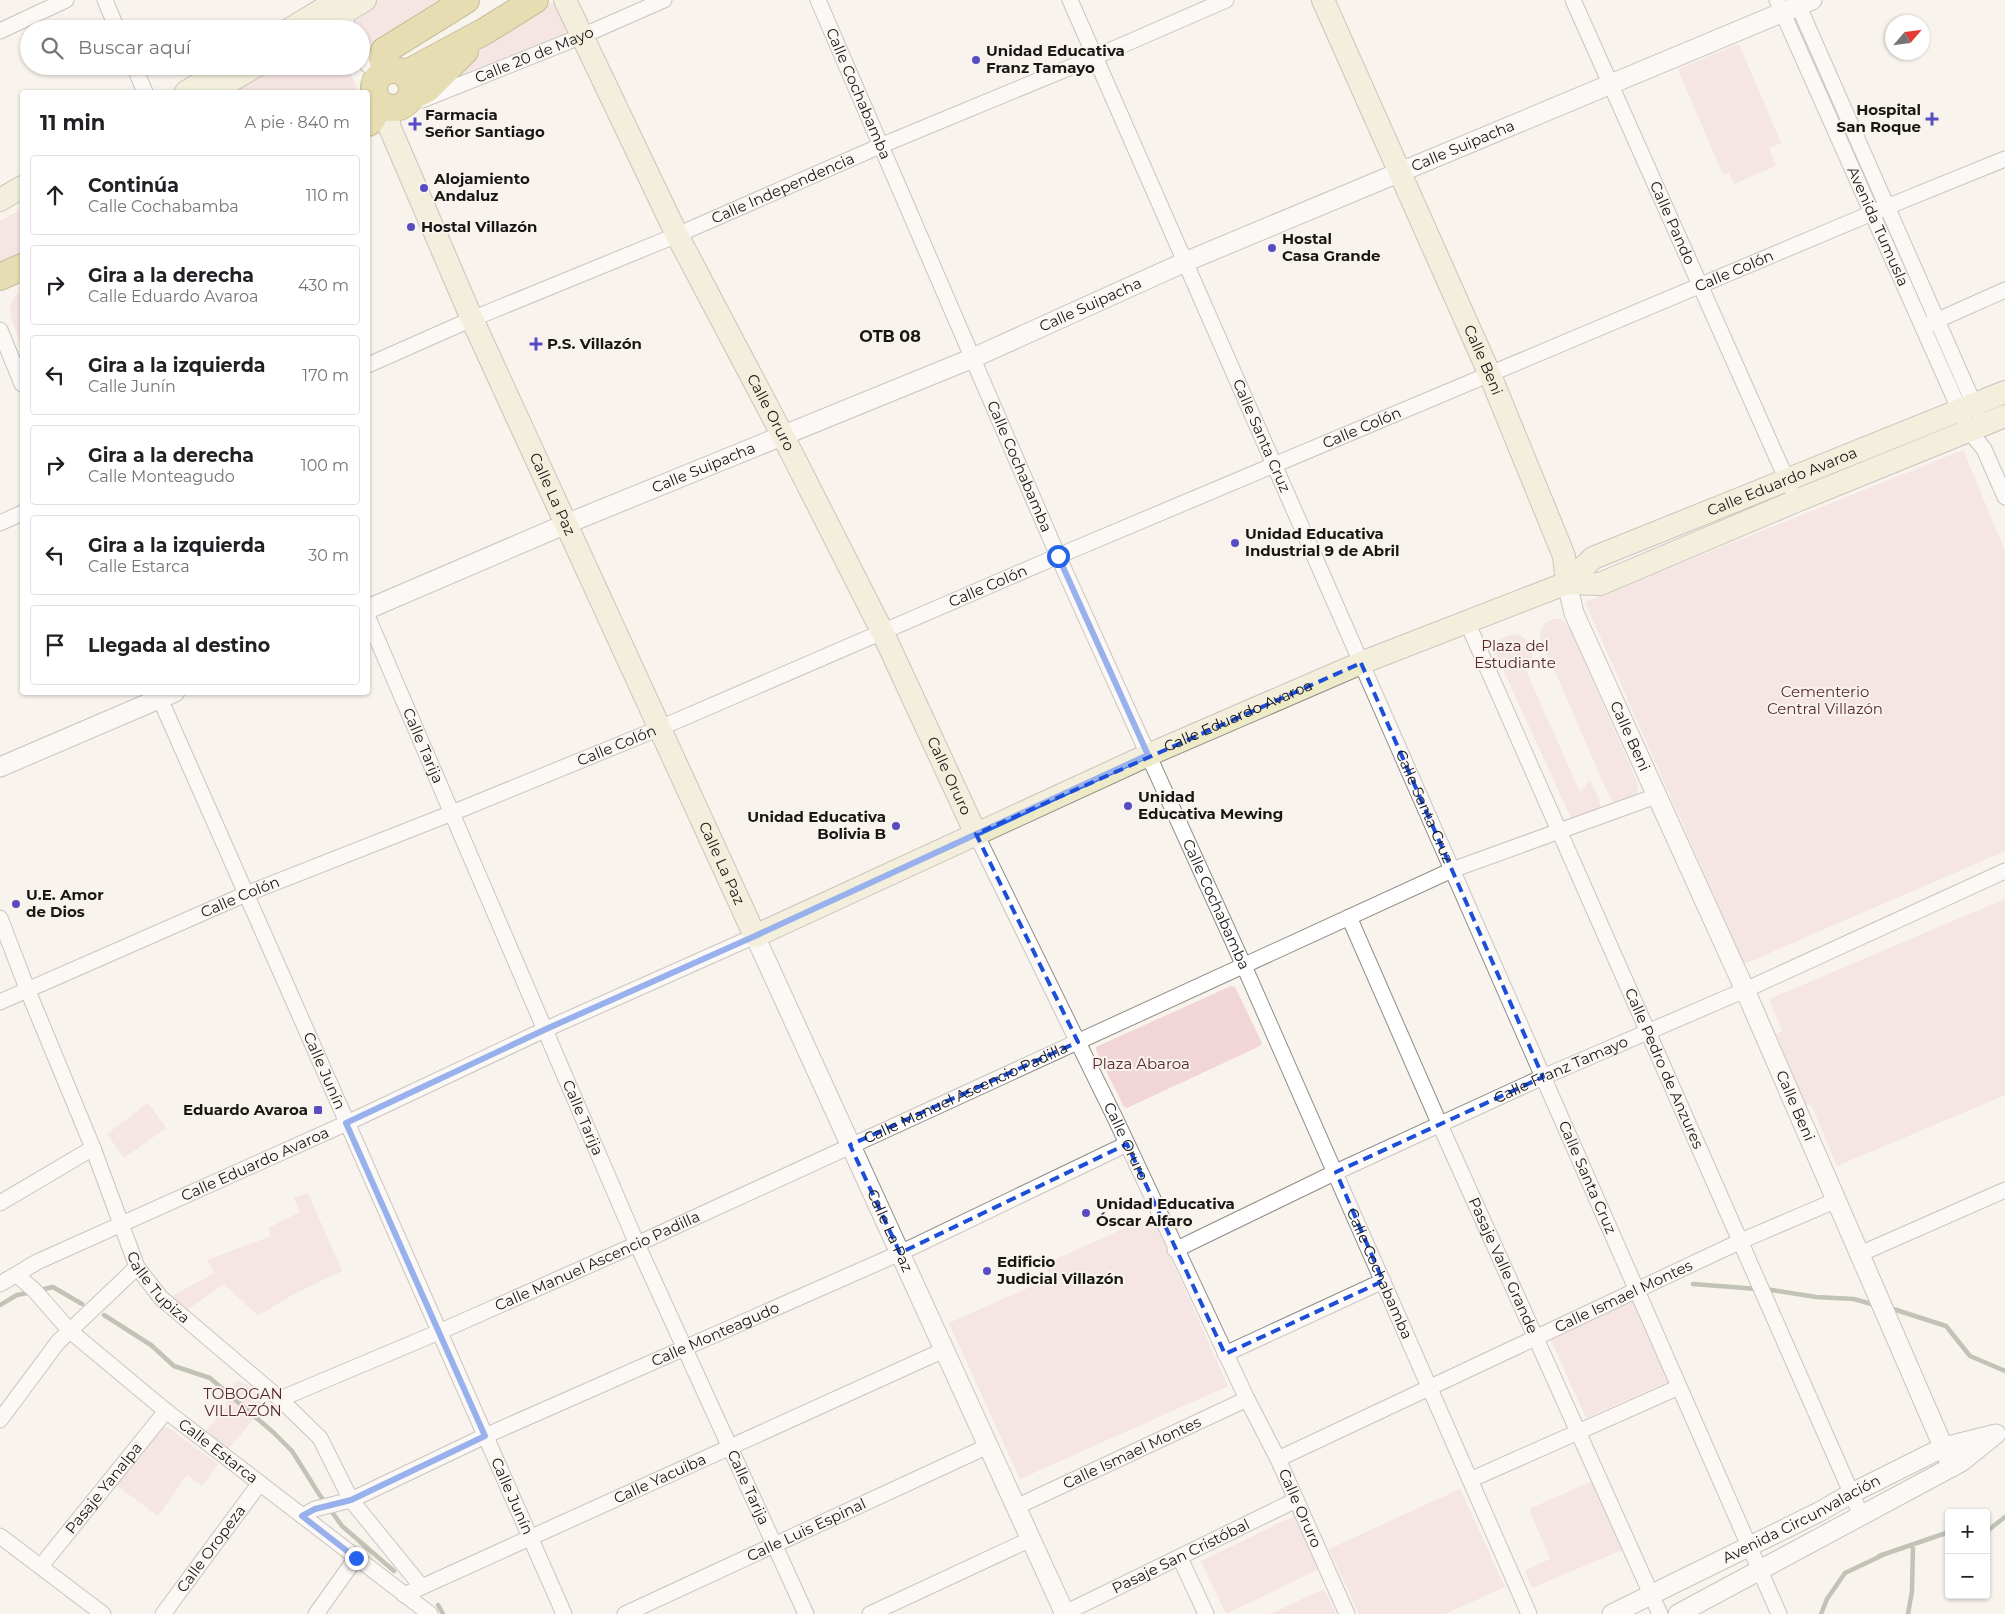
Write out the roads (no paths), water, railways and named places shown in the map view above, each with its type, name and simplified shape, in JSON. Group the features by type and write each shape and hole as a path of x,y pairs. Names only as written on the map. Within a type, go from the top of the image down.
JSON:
{"highway":[{"path":"466,0 384,51 382,58 390,95 427,89 485,31 535,0"},
{"path":"0,277 20,268"}],"main road":[{"path":"312,20 365,0"},
{"name":"Calle Oruro","path":"565,0 677,235 783,436 882,631 976,834"},
{"name":"Calle Beni","path":"1323,0 1490,375 1564,556 1567,583"},
{"path":"328,20 340,9"},
{"path":"189,90 214,75"},
{"path":"215,90 241,75"},
{"name":"Calle La Paz","path":"390,95 390,128 472,319 755,936"},
{"path":"0,200 20,188"},
{"path":"0,214 20,202"},
{"name":"Calle Eduardo Avaroa","path":"755,936 1148,755 1361,663 1567,583 1593,558 2005,392"},
{"name":"Calle Eduardo Avaroa","path":"1567,583 1600,584 1796,501 2005,416"}],"street":[{"path":"23,20 66,0"},
{"path":"104,0 113,20"},
{"name":"Calle 20 de Mayo","path":"390,95 434,96 582,36 664,0"},
{"name":"Calle Cochabamba","path":"818,0 1058,556 1336,1172 1529,1614"},
{"name":"Calle Santa Cruz","path":"1070,0 1779,1614"},
{"name":"Calle Independencia","path":"370,364 472,319 677,235 880,146 1096,57 1226,0"},
{"name":"Calle Pando","path":"1573,0 1796,501"},
{"name":"Calle Suipacha","path":"370,608 566,524 972,358 1185,262 1610,84 1793,4"},
{"name":"Avenida Tumusla","path":"1793,4 1840,100 1937,320 1967,406 2005,497"},
{"name":"Avenida Tumusla","path":"1793,4 1824,106 1923,327 1967,406"},
{"path":"0,31 20,22"},
{"path":"370,68 390,95"},
{"path":"138,75 144,90"},
{"path":"1824,106 1840,100"},
{"name":"Calle Colón","path":"0,1002 246,894 660,728 1058,556 1872,213 2005,159"},
{"path":"1923,327 2005,290"},
{"path":"0,330 20,379"},
{"path":"0,523 20,514"},
{"name":"Calle Beni","path":"1567,583 1574,613 1745,990 1952,1467"},
{"name":"Calle Pedro de Anzures","path":"1467,622 1861,1515"},
{"name":"Calle Tarija","path":"370,623 637,1244 806,1614"},
{"path":"0,767 164,695"},
{"name":"Calle Junín","path":"164,695 246,894 564,1614"},
{"name":"Calle Manuel Ascencio Padilla","path":"280,1399 439,1332 637,1244 1452,870 1656,796"},
{"name":"Calle Oruro","path":"976,834 1127,1144 1246,1399 1278,1460 1347,1614"},
{"name":"Calle Franz Tamayo","path":"1175,1250 1336,1172 1543,1077 1745,990 2005,871"},
{"name":"Pasaje Valle Grande","path":"1349,917 1440,1125 1660,1614"},
{"name":"Calle Tupiza","path":"0,918 93,1148 137,1267 161,1298 280,1399 320,1438 351,1500 421,1586"},
{"name":"Calle Eduardo Avaroa","path":"0,1284 37,1262 346,1123 544,1030 755,936"},
{"name":"Calle La Paz","path":"755,936 1065,1613"},
{"name":"Calle Monteagudo","path":"302,1516 315,1509 351,1500 485,1436 900,1253 1127,1144"},
{"path":"0,1202 93,1148"},
{"path":"1860,1254 2005,1190"},
{"name":"Calle Ismael Montes","path":"1278,1460 1740,1241 1837,1200"},
{"path":"0,1420 58,1342 137,1267"},
{"name":"Calle Estarca","path":"17,1275 36,1291 70,1331 166,1411 430,1614"},
{"path":"1225,1354 1383,1281"},
{"name":"Calle Yacuiba","path":"404,1595 944,1350"},
{"path":"1470,1480 1679,1387"},
{"name":"Calle Ismael Montes","path":"1016,1506 1246,1399"},
{"name":"Pasaje Yanalpa","path":"41,1566 166,1411"},
{"name":"Avenida Circunvalación","path":"1612,1614 1819,1512 1852,1493 1944,1447 2001,1431"},
{"name":"Avenida Circunvalación","path":"1678,1614 1961,1462 2001,1431"},
{"name":"Calle Luis Espinal","path":"625,1614 988,1446"},
{"name":"Calle Oropeza","path":"163,1614 260,1483"},
{"name":"Pasaje San Cristóbal","path":"1065,1613 1296,1500"},
{"path":"0,1536 103,1614"},
{"path":"870,1614 1031,1539"},
{"path":"316,1614 356,1558"},
{"path":"1180,1558 1206,1614"}],"waterway":[{"path":"1693,1284 1757,1289"},
{"path":"44,1289 53,1287 82,1304"},
{"path":"1765,1289 1816,1297 1854,1299 1875,1305"},
{"path":"0,1305 17,1295 27,1293"},
{"path":"1890,1308 1946,1326 1970,1356 2005,1371"},
{"path":"104,1315 151,1345 174,1366 210,1378 273,1432 292,1451 342,1526 394,1571"},
{"path":"1990,1529 2005,1517"},
{"path":"1821,1614 1827,1599 1845,1573 1883,1555 1879,1556 1945,1533"},
{"path":"1908,1614 1912,1591 1913,1545"},
{"path":"438,1605 443,1614"}],"place":[{"name":"Unidad Educativa Franz Tamayo","path":"976,60"},
{"name":"Hospital San Roque","path":"1932,119"},
{"name":"Farmacia Señor Santiago","path":"415,124"},
{"name":"Alojamiento Andaluz","path":"424,188"},
{"name":"Hostal Villazón","path":"411,227"},
{"name":"Hostal Casa Grande","path":"1272,248"},
{"name":"P.S. Villazón","path":"536,344"},
{"name":"Unidad Educativa Industrial 9 de Abril","path":"1235,543"},
{"name":"Unidad Educativa Mewing","path":"1128,806"},
{"name":"Unidad Educativa Bolivia B","path":"896,826"},
{"name":"U.E. Amor de Dios","path":"16,904"},
{"name":"Eduardo Avaroa","path":"318,1110"},
{"name":"Unidad Educativa Óscar Alfaro","path":"1086,1213"},
{"name":"Edificio Judicial Villazón","path":"987,1271"}],"district":[{"name":"OTB 08","path":"890,336"}],"park label":[{"name":"Plaza del Estudiante","path":"1515,654"},
{"name":"Cementerio Central Villazón","path":"1825,700"},
{"name":"Plaza Abaroa","path":"1141,1064"},
{"name":"TOBOGAN VILLAZÓN","path":"243,1402"}]}
